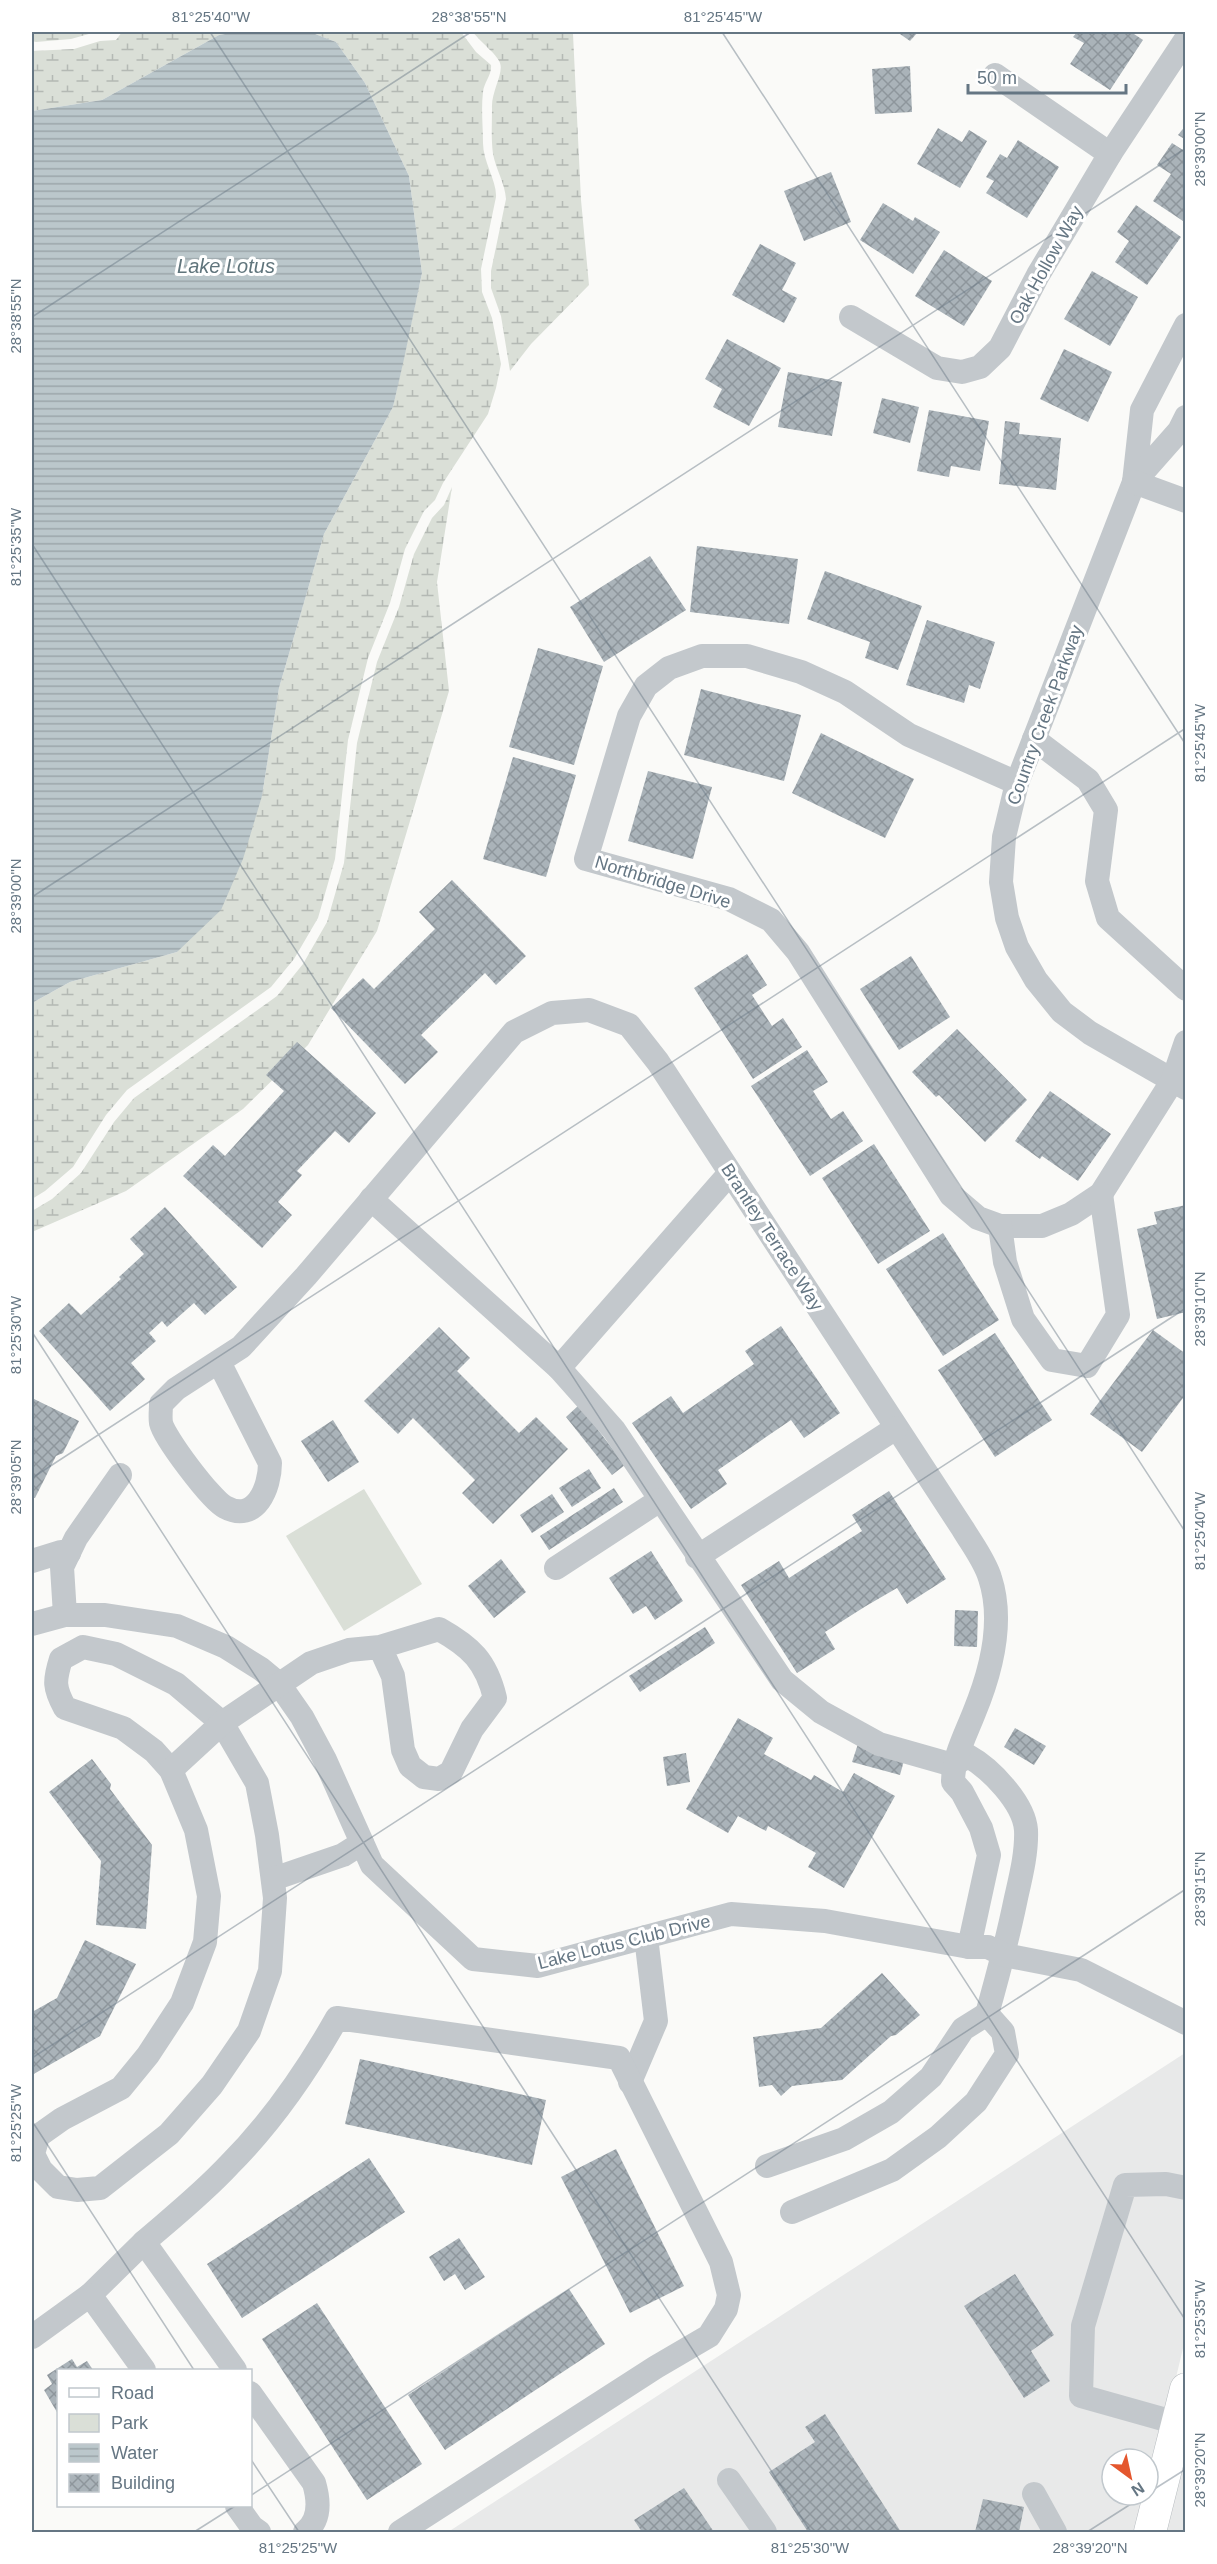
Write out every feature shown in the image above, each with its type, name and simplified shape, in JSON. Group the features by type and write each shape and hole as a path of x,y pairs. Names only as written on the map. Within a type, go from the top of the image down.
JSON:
{"main road":[{"path":"1150,2532 1185,2389"}],"street":[{"name":"Oak Hollow Way","path":"851,317 937,368 962,372 980,366 1000,348 1038,274 1110,154 1185,39"},
{"path":"995,75 1110,154"},
{"name":"Country Creek Parkway","path":"1179,1084 1090,1034 1062,1012 1036,980 1017,947 1007,918 1000,882 1004,837 1017,783 1134,482 1142,410 1185,325"},
{"name":"Country Creek Parkway","path":"1134,482 1179,431 1185,417"},
{"path":"1134,482 1185,501"},
{"name":"Northbridge Drive","path":"1017,783 909,735 845,692 801,672 747,656 702,656 669,668 646,686 629,716 586,859 729,899 771,920 798,952 951,1195 978,1218 1000,1226 1042,1226 1071,1214 1101,1194 1179,1084 1185,1042"},
{"path":"1034,739 1088,780 1106,810 1097,881 1108,918 1185,989"},
{"name":"Brantley Terrace Way","path":"219,1362 264,1447 270,1463 270,1477 266,1491 259,1502 250,1509 239,1510 225,1507 203,1487 161,1425 161,1404 176,1389 241,1347 306,1276 514,1032 552,1013 589,1010 629,1025 658,1062 963,1529 990,1577 995,1607 995,1640 982,1693 953,1765"},
{"path":"559,1368 730,1173"},
{"path":"1000,1226 1005,1262 1023,1319 1052,1360 1087,1366 1118,1315 1101,1194"},
{"path":"371,1199 559,1368 614,1430 697,1557 782,1680 821,1712 879,1744 953,1765 968,1756 985,1765 1013,1799 1026,1828 1023,1866 1004,1955 987,2014 963,2029 931,2077 891,2112 844,2139 767,2166"},
{"path":"697,1557 896,1428"},
{"path":"65,1614 62,1567 76,1538 120,1475"},
{"path":"556,1568 660,1500"},
{"path":"32,1561 62,1552 69,1553"},
{"name":"Lake Lotus Club Drive","path":"32,1624 65,1614 105,1615 177,1626 226,1647 261,1669 279,1684 302,1717 325,1760 372,1865 472,1959 538,1966 731,1914 825,1921 969,1947 988,1947 1004,1955 1081,1970 1185,2023"},
{"path":"171,1770 222,1723 311,1663 349,1650 380,1647 439,1629 462,1642 481,1661 490,1678 495,1698 472,1729 451,1772 439,1779 424,1778 410,1766 403,1750 393,1676 380,1647"},
{"path":"83,1647 116,1654 176,1684 222,1723 257,1783 267,1835 275,1898 270,1971 249,2031 212,2085 169,2134 100,2188 77,2190 57,2187 40,2170 33,2154 38,2136 62,2118 121,2088 148,2055 182,2003 205,1942 209,1896 196,1830 171,1770 154,1751 123,1728 65,1708 55,1691 55,1676 61,1659 83,1647"},
{"path":"953,1765 953,1782 962,1792 981,1828 989,1855 969,1947"},
{"path":"273,1879 343,1855 362,1843"},
{"path":"630,2082 656,2021 646,1937"},
{"path":"792,2212 892,2170 939,2137 976,2102 1008,2054 1003,2031 987,2014"},
{"path":"33,2333 90,2295 144,2242 229,2165 293,2089 337,2018 619,2058 721,2262 729,2295 726,2309 709,2336 656,2367 400,2532"},
{"path":"1177,2423 1081,2396 1083,2326 1125,2186 1166,2184 1185,2188"},
{"path":"144,2242 234,2369"},
{"path":"90,2295 143,2369"},
{"path":"252,2396 314,2483 319,2500 314,2531"},
{"path":"729,2480 765,2532"},
{"path":"1034,2494 1055,2532"},
{"path":"238,2507 252,2527 259,2532"}],"shaded area":[{"path":"1185,2053 1185,2340 1159,2447 1100,2447 1100,2507 1145,2507 1138,2532 448,2532"},
{"path":"1185,2438 1185,2532 1162,2532"}],"green space":[{"path":"32,32 96,32 71,39 36,42 32,41"},
{"path":"122,32 237,32 219,35 102,100 32,111 32,51 74,49 100,41 116,40"},
{"path":"310,32 461,32 476,52 491,65 483,92 483,143 496,197 481,269 482,292 492,318 501,364 496,388 488,414 443,483 435,500 424,511 405,549 390,603 368,658 348,740 335,859 318,918 294,959 271,987 127,1090 106,1115 73,1167 32,1199 32,1003 70,982 177,952 262,796 279,688 324,534 393,407 422,273 409,176 365,83 336,42"},
{"path":"473,32 573,32 581,200 589,285 531,344 510,371 501,316 491,288 491,271 506,199 494,160 492,143 492,102 501,67 496,56"},
{"path":"452,487 437,582 449,691 377,931 308,1045 243,1109 126,1191 32,1232 32,1211 52,1199 81,1173 114,1122 134,1098 277,996 303,964 327,922 344,863 357,743 377,662 399,607 414,554 432,518 444,505"},
{"path":"364,1489 422,1584 344,1631 286,1536"}],"water":[{"name":"Lake Lotus","path":"237,32 310,32 336,42 365,83 409,176 422,273 404,359 393,407 324,534 279,688 262,796 243,859 221,910 177,952 70,982 32,1003 32,111 102,100 219,35"}],"building":[{"path":"897,32 918,32 910,41"},
{"path":"1077,32 1131,32 1143,40 1110,90 1070,64 1084,43 1073,37"},
{"path":"910,66 912,112 875,114 872,69"},
{"path":"1186,125 1186,140 1178,135"},
{"path":"938,128 962,142 969,130 987,141 960,188 917,164"},
{"path":"1018,140 1059,167 1027,218 986,193 994,181 986,177 1000,154 1007,158"},
{"path":"1172,143 1186,152 1186,223 1153,201 1171,174 1157,165"},
{"path":"831,172 851,222 804,241 784,191"},
{"path":"883,203 913,221 915,217 940,232 913,274 860,240"},
{"path":"1136,205 1181,237 1147,285 1115,262 1129,241 1117,232"},
{"path":"760,244 796,263 782,290 797,298 784,323 732,295"},
{"path":"944,250 992,281 964,326 915,296"},
{"path":"1092,271 1138,297 1110,346 1064,319"},
{"path":"727,339 781,368 749,426 713,407 722,389 705,379"},
{"path":"1064,349 1112,372 1088,422 1040,399"},
{"path":"788,372 842,382 832,436 778,427"},
{"path":"882,398 919,407 910,443 873,433"},
{"path":"929,410 989,421 980,471 951,466 949,477 917,471"},
{"path":"1005,421 1020,423 1019,434 1061,438 1056,490 999,484"},
{"path":"697,546 798,559 789,624 690,612"},
{"path":"650,556 686,610 604,662 570,607"},
{"path":"825,571 922,606 898,670 865,658 870,642 807,619"},
{"path":"927,620 995,642 980,689 969,685 964,703 906,685"},
{"path":"538,648 603,666 574,765 509,747"},
{"path":"701,689 801,715 784,781 684,755"},
{"path":"821,733 914,779 885,838 792,793"},
{"path":"513,757 576,775 546,877 483,859"},
{"path":"648,771 712,787 693,859 628,841"},
{"path":"452,880 526,956 496,985 485,973 421,1035 438,1052 405,1084 331,1008 363,978 374,989 435,929 419,912"},
{"path":"747,954 767,985 752,995 772,1026 783,1018 802,1047 753,1079 694,988"},
{"path":"911,956 950,1017 899,1050 860,989"},
{"path":"957,1029 1027,1100 985,1142 939,1095 936,1097 912,1072"},
{"path":"297,1042 376,1113 349,1143 335,1131 297,1171 302,1175 278,1202 292,1215 262,1248 183,1176 213,1145 225,1156 284,1091 266,1075"},
{"path":"807,1050 828,1082 813,1091 831,1119 843,1111 863,1141 810,1176 751,1086"},
{"path":"1050,1091 1111,1134 1078,1181 1042,1156 1040,1159 1015,1141"},
{"path":"874,1144 930,1231 878,1264 822,1178"},
{"path":"1186,1205 1186,1312 1157,1319 1137,1229 1157,1224 1154,1212"},
{"path":"165,1207 237,1287 205,1315 194,1303 167,1327 162,1321 149,1333 156,1341 131,1363 145,1379 110,1411 39,1331 69,1303 81,1315 121,1279 119,1277 144,1254 130,1239"},
{"path":"943,1233 999,1320 943,1356 886,1269"},
{"path":"781,1326 840,1413 804,1438 791,1420 718,1470 727,1484 691,1509 632,1423 671,1396 683,1413 754,1364 745,1351"},
{"path":"439,1327 470,1358 457,1371 519,1433 536,1417 568,1449 493,1524 462,1493 475,1480 413,1418 398,1434 364,1401"},
{"path":"1153,1330 1186,1354 1186,1394 1142,1452 1090,1414"},
{"path":"995,1333 1052,1420 995,1457 938,1370"},
{"path":"32,1398 79,1421 63,1453 56,1456 35,1498 32,1497"},
{"path":"579,1405 625,1465 612,1475 566,1417"},
{"path":"333,1420 359,1462 328,1482 301,1441"},
{"path":"589,1469 601,1488 572,1507 559,1488"},
{"path":"614,1488 623,1502 549,1550 540,1536"},
{"path":"889,1491 946,1579 907,1604 897,1588 866,1606 825,1632 835,1649 797,1673 741,1585 779,1561 789,1578 862,1531 852,1515"},
{"path":"552,1494 564,1512 532,1533 520,1515"},
{"path":"651,1551 683,1601 655,1620 646,1606 633,1614 609,1578"},
{"path":"501,1559 526,1592 494,1618 468,1586"},
{"path":"955,1610 978,1611 977,1647 954,1646"},
{"path":"705,1627 715,1643 640,1692 629,1676"},
{"path":"738,1718 773,1738 764,1754 811,1780 814,1775 843,1792 854,1773 895,1796 844,1888 808,1867 816,1853 768,1826 766,1831 738,1816 728,1833 686,1809"},
{"path":"1015,1728 1046,1746 1034,1765 1004,1747"},
{"path":"858,1744 905,1757 900,1775 852,1762"},
{"path":"686,1753 690,1782 667,1786 663,1757"},
{"path":"92,1759 111,1784 110,1789 152,1845 146,1929 96,1925 101,1861 49,1792"},
{"path":"85,1940 136,1964 100,2036 32,2075 32,2012 57,1998"},
{"path":"882,1973 920,2015 896,2035 891,2036 842,2080 792,2086 781,2096 772,2085 759,2087 753,2037 821,2028"},
{"path":"360,2059 546,2100 532,2165 345,2124"},
{"path":"616,2149 684,2286 630,2313 561,2177"},
{"path":"369,2158 405,2212 242,2318 207,2264"},
{"path":"459,2238 485,2277 465,2290 455,2274 444,2281 429,2257"},
{"path":"1015,2274 1054,2335 1031,2351 1050,2381 1024,2398 964,2306"},
{"path":"569,2289 605,2344 445,2450 408,2395"},
{"path":"317,2303 422,2464 367,2500 262,2339"},
{"path":"72,2359 77,2367 87,2361 92,2369 57,2369 57,2412 44,2390 52,2384 47,2375"},
{"path":"825,2414 901,2532 808,2532 769,2472 815,2442 805,2427"},
{"path":"684,2488 714,2532 642,2532 634,2520"},
{"path":"983,2499 1024,2507 1019,2532 975,2532"}]}
